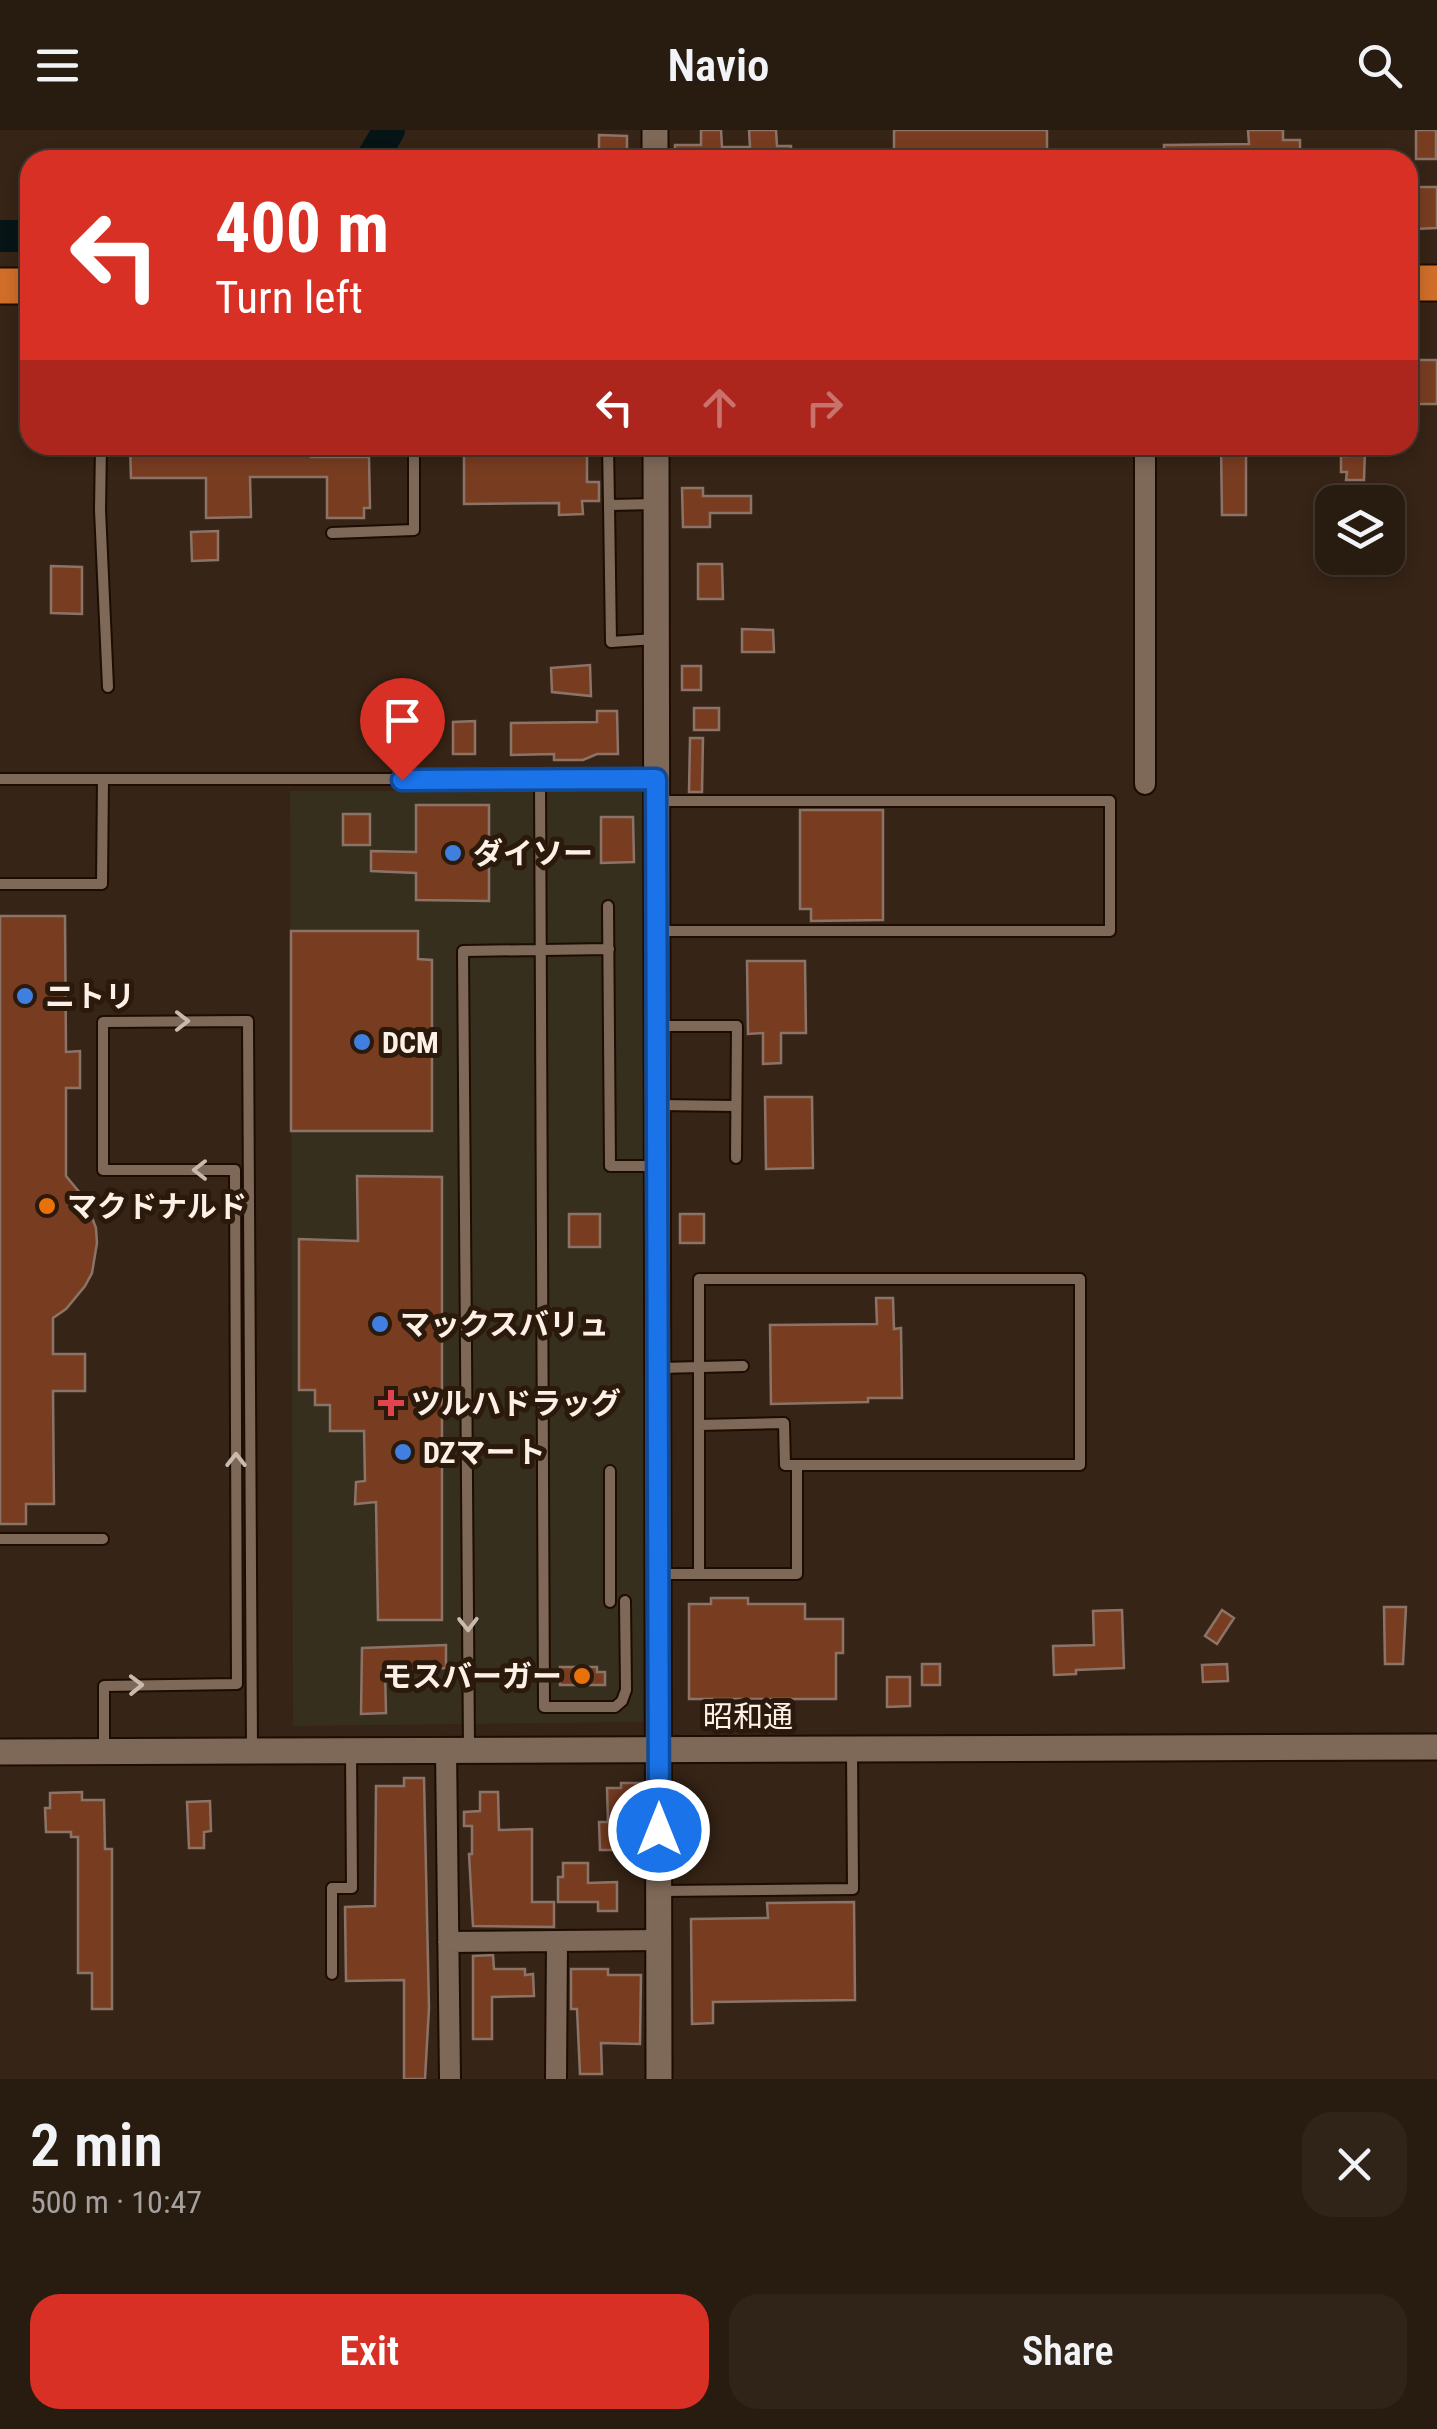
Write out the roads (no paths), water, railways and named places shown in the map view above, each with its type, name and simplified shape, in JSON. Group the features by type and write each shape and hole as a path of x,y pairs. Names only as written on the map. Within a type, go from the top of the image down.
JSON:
{"street":[{"path":"656,455 659,2079"},
{"path":"1144,784 1145,455"},
{"name":"昭和通","path":"0,1752 1437,1747"},
{"path":"450,2079 448,1942 457,1750"},
{"path":"556,2079 557,1940"},
{"path":"448,1942 659,1940"}],"lane":[{"path":"101,455 108,687"},
{"path":"332,532 414,530 414,455"},
{"path":"608,455 611,642 656,639"},
{"path":"609,505 656,504"},
{"path":"0,779 540,779 656,790 1110,801 1110,931 656,930"},
{"path":"540,779 544,1708 615,1707 622,1701 626,1690 625,1602"},
{"path":"0,884 102,884 103,780"},
{"path":"608,906 610,1166 658,1166"},
{"path":"457,1750 468,1691 463,951 609,949"},
{"path":"104,1751 104,1686 237,1684 237,1625 235,1170 102,1170 102,1022 230,1021 248,1021 252,1751"},
{"path":"657,1026 736,1026 736,1158"},
{"path":"658,1106 736,1106"},
{"path":"700,1425 784,1423 785,1465 1080,1465 1080,1279 700,1279 700,1368 700,1425 700,1574"},
{"path":"658,1368 743,1366"},
{"path":"659,1574 797,1574 797,1465"},
{"path":"610,1470 610,1602"},
{"path":"0,1539 104,1539"},
{"path":"659,1891 853,1890 852,1748"},
{"path":"332,1974 332,1888 352,1888 351,1750"}],"waterway":[{"path":"377,150 389,130"},
{"path":"0,236 20,236"}],"place":[{"name":"ダイソー","path":"453,853"},
{"name":"ニトリ","path":"25,996"},
{"name":"DCM","path":"362,1042"},
{"name":"マクドナルド","path":"47,1206"},
{"name":"マックスバリュ","path":"380,1324"},
{"name":"ツルハドラッグ","path":"391,1403"},
{"name":"DZマート","path":"403,1452"},
{"name":"モスバーガー","path":"582,1676"}]}
